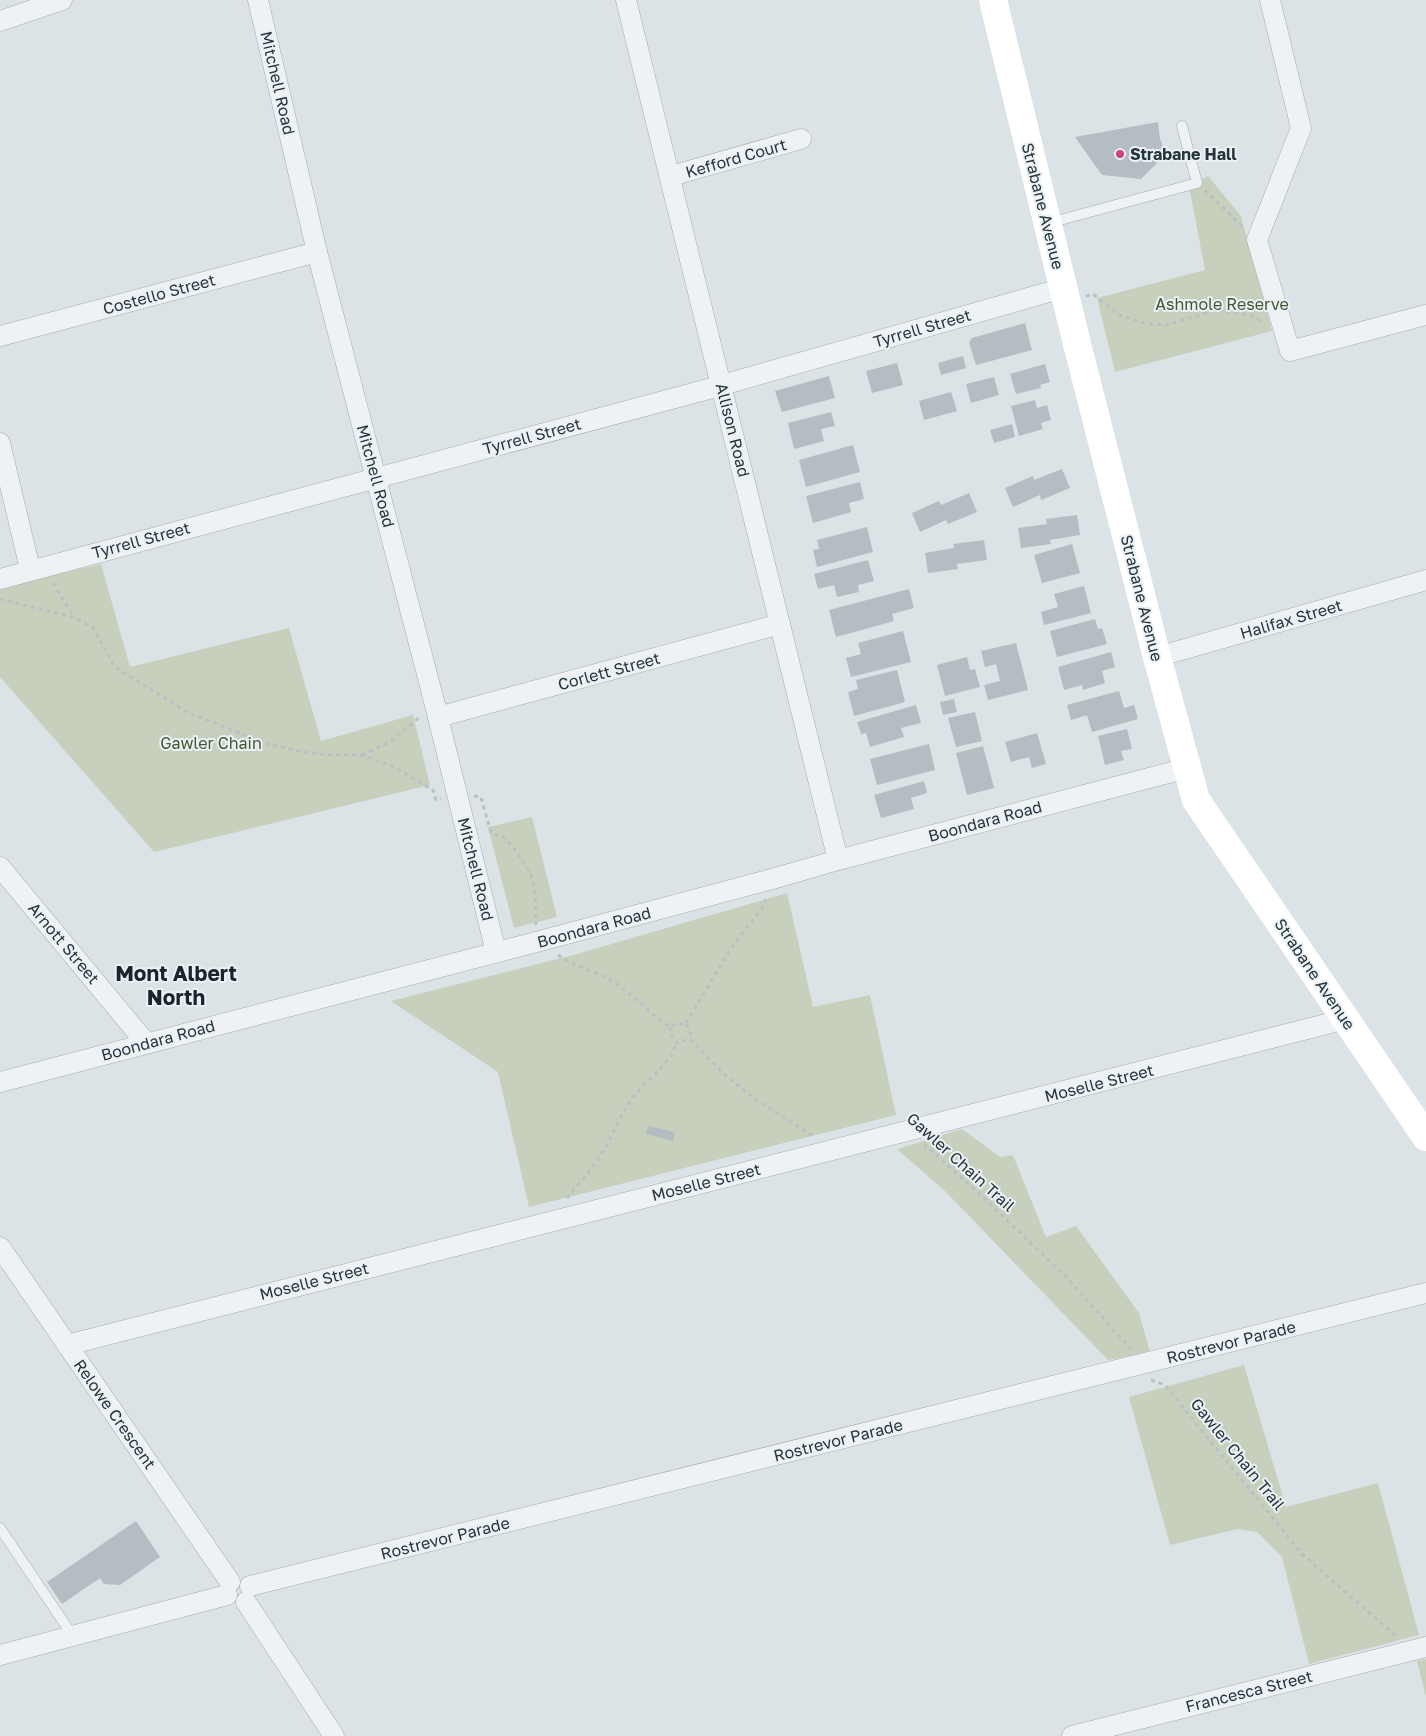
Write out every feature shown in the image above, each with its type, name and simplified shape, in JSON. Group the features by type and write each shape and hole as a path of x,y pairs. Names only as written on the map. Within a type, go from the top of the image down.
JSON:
{"street":[{"path":"0,21 62,0"},
{"name":"Mitchell Road","path":"258,0 318,252 437,711 496,952"},
{"name":"Allison Road","path":"626,0 671,176 838,860"},
{"name":"Strabane Avenue","path":"993,0 1064,295 1157,657 1196,800 1426,1137"},
{"path":"1270,0 1301,128 1257,240 1290,351 1426,315"},
{"name":"Kefford Court","path":"671,176 801,139"},
{"name":"Costello Street","path":"0,336 318,252"},
{"name":"Tyrrell Street","path":"0,579 30,569 1064,295"},
{"path":"0,443 30,569"},
{"name":"Halifax Street","path":"1157,657 1426,580"},
{"name":"Corlett Street","path":"437,711 780,624"},
{"name":"Boondara Road","path":"0,1082 772,880 838,860 1187,768"},
{"name":"Arnott Street","path":"0,867 146,1043"},
{"name":"Moselle Street","path":"67,1345 1346,1020"},
{"name":"Relowe Crescent","path":"0,1247 238,1591 334,1736"},
{"name":"Rostrevor Parade","path":"0,1654 238,1591 1426,1293"},
{"name":"Francesca Street","path":"1072,1736 1419,1649"}],"lane":[{"path":"1048,223 1197,183 1182,126"},
{"path":"0,1528 73,1636"}],"path":[{"path":"1197,183 1257,240"},
{"path":"1064,295 1093,294 1119,315 1147,324 1167,325 1216,310 1251,315 1265,323 1281,320"},
{"path":"0,598 73,617 94,628 114,666 189,713 268,744 303,752 328,755 361,755 392,766 433,790 436,800 457,796 482,797 491,833 503,837 530,872 535,890 535,923 540,941 563,959 596,972 612,981 670,1028 676,1043 666,1063 633,1098 618,1121 603,1152 566,1199 562,1218"},
{"path":"361,755 390,742 437,711"},
{"path":"686,1023 731,948 764,906 772,880"},
{"path":"670,1028 686,1023"},
{"path":"686,1023 690,1031 690,1040 726,1076 755,1099 817,1139"},
{"path":"676,1043 690,1040"},
{"name":"Gawler Chain Trail","path":"908,1132 985,1199 1098,1310 1126,1345 1146,1363 1151,1380 1165,1385 1302,1554 1419,1649"}],"green space":[{"name":"Ashmole Reserve","path":"1208,176 1241,216 1272,331 1115,372 1097,298 1205,270 1189,186"},
{"name":"Gawler Chain","path":"101,564 130,667 289,628 321,741 413,715 430,785 154,852 0,677 0,588"},
{"path":"532,817 557,917 514,928 488,827"},
{"path":"787,893 813,1007 870,995 896,1115 529,1207 498,1072 391,1001 577,954"},
{"path":"962,1129 1000,1157 1013,1155 1046,1237 1076,1226 1139,1313 1150,1352 1108,1360 946,1192 897,1149"},
{"path":"1244,1365 1286,1507 1378,1483 1419,1635 1309,1664 1282,1557 1257,1532 1238,1529 1170,1545 1129,1397"},
{"path":"1426,1659 1426,1697 1417,1661"}],"building":[{"path":"1158,122 1160,139 1164,149 1157,163 1141,179 1102,175 1075,137"},
{"path":"1025,323 1032,350 976,365 969,343 972,338"},
{"path":"963,356 966,368 941,375 938,363"},
{"path":"897,363 903,385 872,393 866,371"},
{"path":"1045,364 1050,382 1040,385 1041,388 1016,394 1010,374"},
{"path":"829,376 835,398 782,412 775,391"},
{"path":"994,377 999,395 971,403 966,384"},
{"path":"951,392 957,411 924,420 919,401"},
{"path":"1035,400 1037,408 1047,405 1051,420 1041,423 1043,429 1019,436 1011,406"},
{"path":"831,412 835,426 821,429 824,441 794,449 788,423"},
{"path":"1012,424 1015,437 994,443 990,430"},
{"path":"853,445 860,472 806,487 799,460"},
{"path":"1062,469 1070,488 1041,500 1040,495 1013,507 1005,488 1033,476 1034,480"},
{"path":"860,482 864,499 849,503 851,512 813,523 806,496"},
{"path":"969,493 977,512 948,524 946,520 920,532 912,513 939,501 941,505"},
{"path":"1077,515 1080,535 1050,540 1051,544 1021,548 1018,528 1047,524 1046,519"},
{"path":"867,527 873,552 817,567 813,550 819,549 817,540"},
{"path":"984,540 987,560 957,564 958,569 928,573 925,553 954,548 953,544"},
{"path":"1072,544 1080,573 1042,583 1034,555"},
{"path":"868,560 874,581 858,585 859,592 837,597 834,585 818,589 814,574"},
{"path":"1084,586 1091,613 1044,625 1041,612 1058,607 1054,594"},
{"path":"909,589 914,608 892,614 894,621 836,637 829,610"},
{"path":"1095,619 1098,629 1102,628 1107,644 1057,657 1050,631"},
{"path":"903,631 911,662 851,677 846,658 861,654 858,643"},
{"path":"1016,643 1028,690 988,700 984,685 1000,681 996,664 985,667 981,651"},
{"path":"1111,652 1115,667 1102,671 1105,683 1083,690 1082,685 1064,690 1058,667"},
{"path":"967,657 970,670 975,669 980,687 945,696 937,665"},
{"path":"897,670 905,702 854,716 848,692 858,689 856,680"},
{"path":"1119,691 1124,708 1134,705 1138,719 1092,732 1087,715 1071,720 1067,705"},
{"path":"954,699 957,712 943,715 940,702"},
{"path":"916,705 921,723 901,728 904,737 870,747 866,733 861,734 857,722"},
{"path":"975,712 982,741 956,747 948,718"},
{"path":"1127,729 1132,749 1121,751 1124,760 1105,765 1098,736"},
{"path":"1037,733 1046,764 1032,768 1029,757 1011,762 1005,742"},
{"path":"929,744 935,770 877,785 870,759"},
{"path":"983,746 994,788 967,795 956,753"},
{"path":"924,781 927,793 911,798 914,809 881,818 874,795"},
{"path":"648,1126 675,1132 673,1141 646,1134"},
{"path":"136,1521 160,1557 120,1585 104,1584 100,1578 62,1604 47,1582"}],"place":[{"name":"Strabane Hall","path":"1120,154"}],"district":[{"name":"Mont Albert North","path":"176,985"}]}
